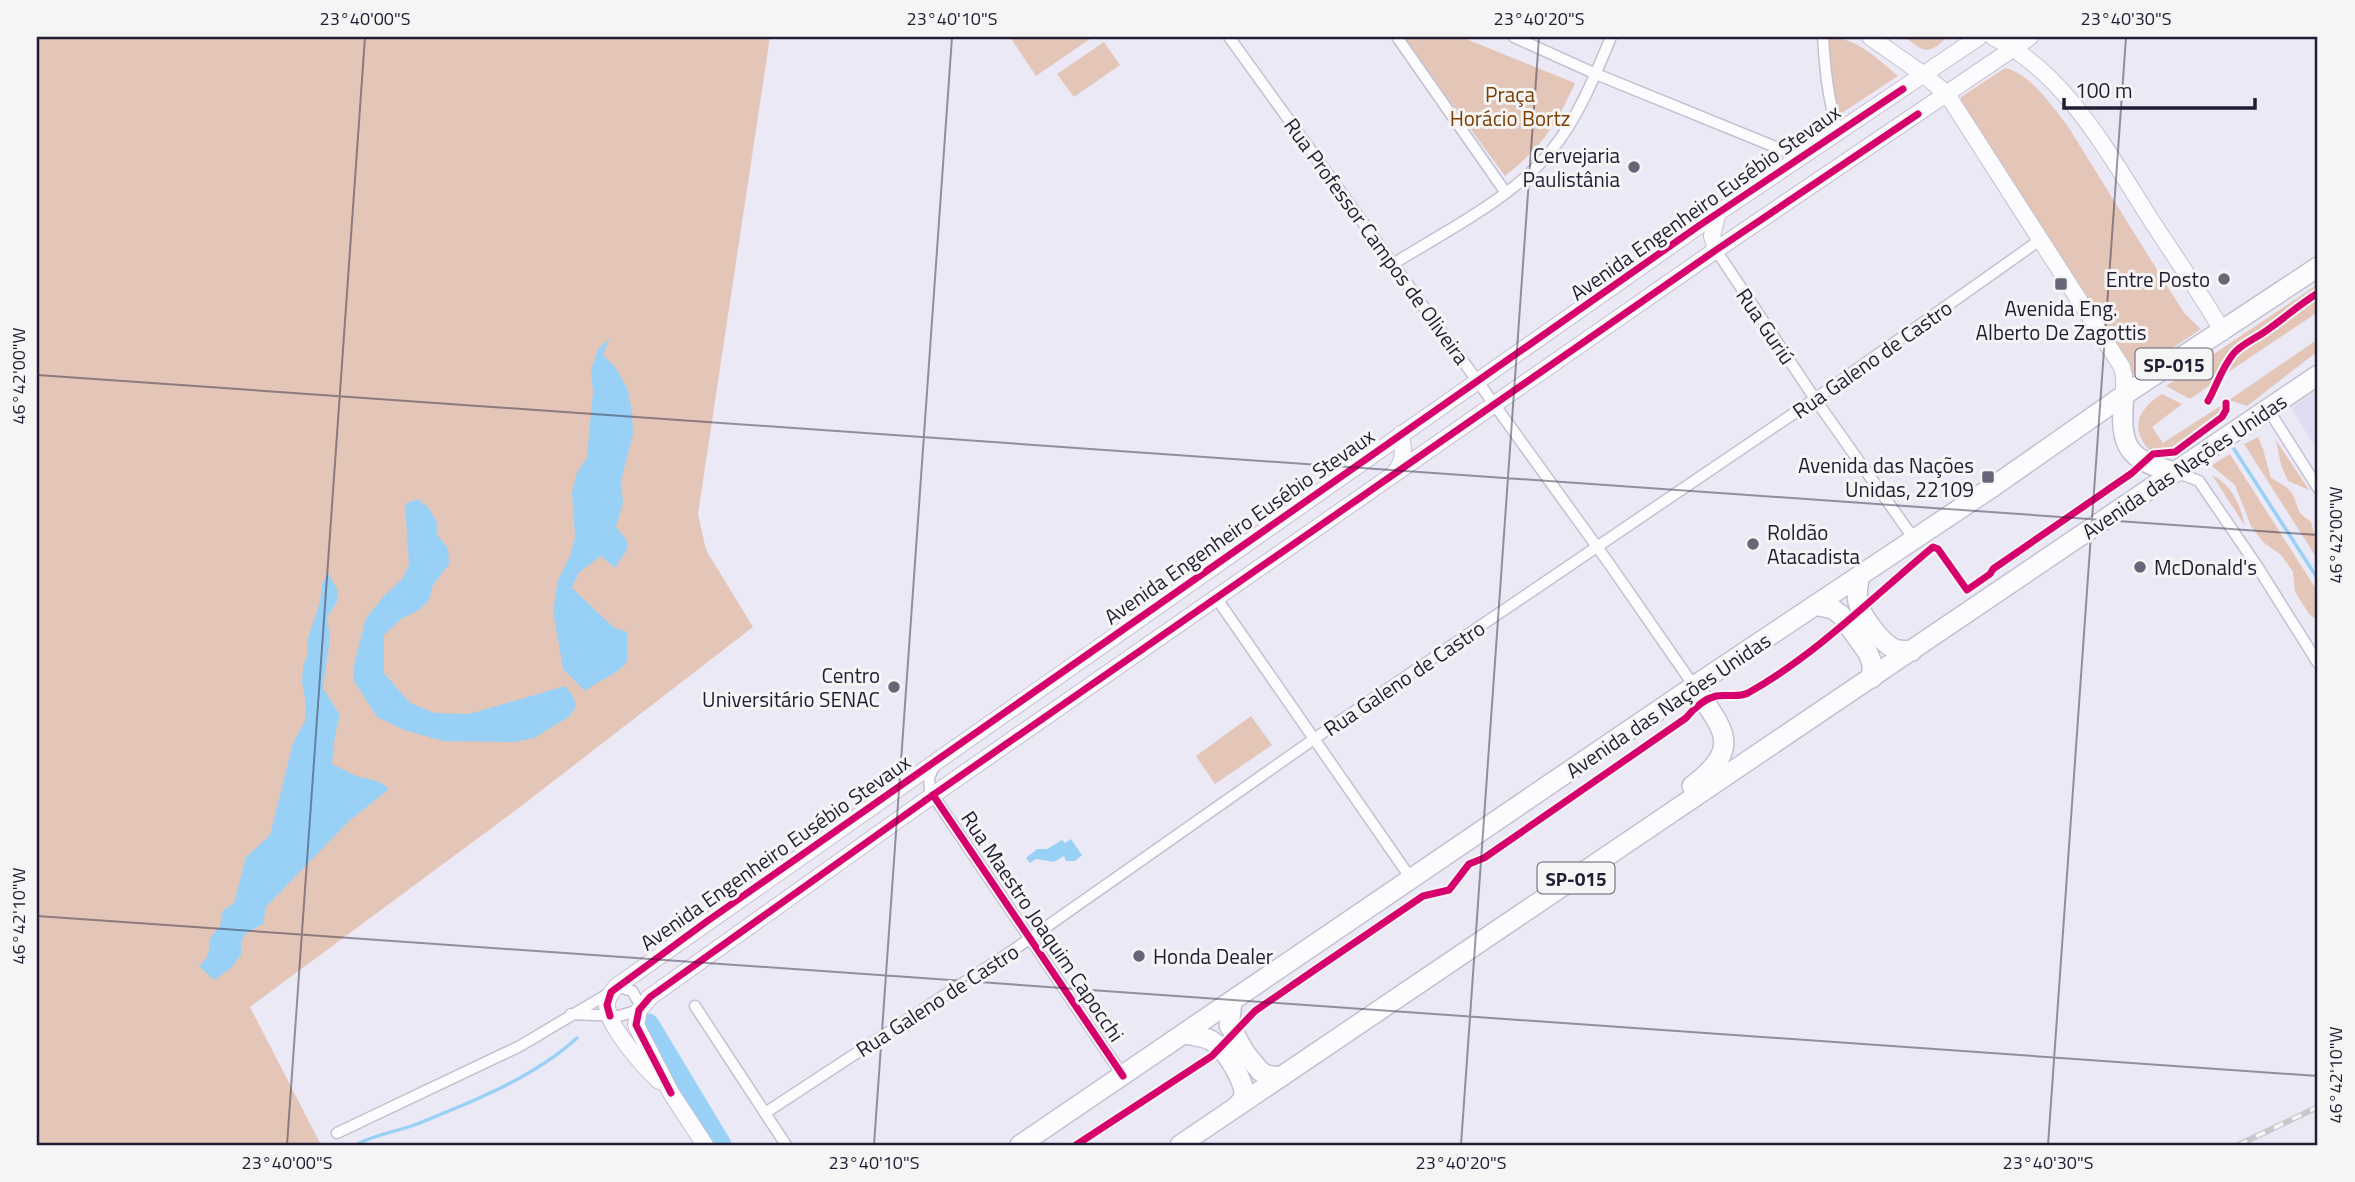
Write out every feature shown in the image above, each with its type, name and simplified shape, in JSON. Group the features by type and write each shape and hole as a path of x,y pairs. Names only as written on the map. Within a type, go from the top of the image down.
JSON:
{"highway":[{"name":"Avenida das Nações Unidas","path":"1020,1145 2124,395 2318,268"},
{"name":"Avenida das Nações Unidas","path":"1180,1145 2176,472 2315,373"},
{"path":"2124,395 2122,420 2133,455 2150,466 2176,472"},
{"path":"1860,575 1858,605 1872,627 1886,644 1897,650 1912,650"},
{"path":"1815,605 1833,609 1841,615 1868,653 1872,663 1872,678"},
{"path":"1633,839 1639,826 1708,774 1721,757 1723,729 1694,686"},
{"path":"1233,1002 1229,1025 1246,1054 1266,1075 1281,1077"},
{"path":"1185,1034 1208,1038 1220,1047 1244,1086 1244,1098 1235,1108"}],"main road":[{"path":"1870,37 1947,94 2122,368 2124,395"},
{"name":"Avenida Engenheiro Eusébio Stevaux","path":"614,989 1718,212 1979,37"},
{"path":"1993,37 2030,60 2069,99 2095,134 2224,332"},
{"path":"705,1145 671,1093 636,1025 640,1008 650,997 933,795 1716,250 2029,37"},
{"path":"1716,250 1712,236 1718,212"},
{"path":"1390,479 1402,464 1401,434"},
{"path":"614,989 607,1005 610,1016 642,1065 671,1093"}],"street":[{"name":"Rua Professor Campos de Oliveira","path":"1229,37 1694,686"},
{"path":"1397,37 1506,193"},
{"path":"1514,37 1596,74 1800,158"},
{"path":"1393,264 1506,193 1526,177 1550,152 1570,124 1596,74 1611,37"},
{"path":"1824,37 1827,79 1838,131"},
{"name":"Rua Galeno de Castro","path":"765,1113 1031,937 1314,739 1815,399 2040,240"},
{"name":"Rua Guriú","path":"1716,250 1815,399 1914,539"},
{"path":"2268,409 2318,488"},
{"path":"2176,472 2199,481 2318,663"},
{"path":"1217,599 1412,880"},
{"path":"933,795 929,777 939,758"},
{"name":"Rua Maestro Joaquim Capocchi","path":"933,795 1123,1076"},
{"path":"571,1014 625,1015 640,1008 632,990 614,989"},
{"name":"Avenida Engenheiro Eusébio Stevaux","path":"337,1133 520,1046 614,989"},
{"path":"695,1006 786,1145"}],"shaded area":[{"path":"2318,389 2318,451 2291,408"}],"green space":[{"path":"37,37 770,37 698,514 706,550 753,627 516,810 250,1007 321,1145 37,1145"},
{"path":"1010,37 1093,37 1036,76"},
{"name":"Praça Horácio Bortz","path":"1403,37 1461,37 1575,83 1547,134 1529,155 1505,176"},
{"path":"1828,37 1857,45 1898,76 1837,116 1829,72"},
{"path":"1905,37 1947,37 1935,47 1926,50"},
{"path":"1104,42 1120,65 1074,97 1057,74"},
{"path":"2005,68 2032,83 2067,125 2184,313 2201,329 2129,377 1960,107 1961,97"},
{"path":"2318,284 2318,291 2234,349 2221,366 2219,379 2190,399 2166,386"},
{"path":"2318,297 2318,312 2224,375 2245,347"},
{"path":"2318,339 2318,351 2247,406 2229,400"},
{"path":"2162,394 2182,404 2152,427 2163,443 2222,405 2225,406 2221,414 2188,439 2170,448 2150,451 2140,435 2139,420 2147,406"},
{"path":"2258,437 2271,478 2289,490 2300,513 2311,522 2318,560 2244,444"},
{"path":"2276,440 2309,490 2288,481 2281,465"},
{"path":"2230,454 2318,592 2318,621 2309,614 2295,592 2293,572 2281,555 2263,542 2251,526 2235,485 2213,467 2212,465"},
{"path":"2212,475 2225,484 2234,496 2245,526"},
{"path":"1251,716 1272,745 1215,784 1196,756"}],"water":[{"path":"610,338 603,355 616,368 628,390 632,413 633,434 621,481 623,503 616,527 626,539 628,548 615,568 601,556 579,572 572,588 613,627 627,632 627,662 585,691 563,669 553,611 558,580 570,556 575,537 572,492 577,473 587,457 593,392 591,370 598,349"},
{"path":"417,499 428,507 437,522 437,535 448,548 449,564 433,585 429,600 419,610 401,619 384,635 384,673 410,703 435,713 469,714 565,686 573,696 576,706 570,716 534,738 513,742 443,741 404,730 377,717 354,681 354,665 366,618 403,578 409,565 405,504"},
{"path":"328,573 338,591 337,602 327,617 330,637 323,688 340,715 332,764 356,776 380,782 389,789 349,821 266,907 263,924 245,934 241,942 241,955 230,969 214,980 199,966 208,956 210,938 220,926 223,910 234,903 246,857 270,835 293,743 305,721 303,666 307,656 307,641 320,602 322,584"},
{"path":"1071,839 1082,855 1075,861 1066,861 1064,856 1054,862 1036,859 1030,863 1026,858 1037,849 1047,849 1062,840 1065,843"}],"waterway":[{"path":"2234,449 2318,579"},
{"path":"648,1025 720,1145"},
{"path":"356,1145 417,1124 501,1088 541,1065 577,1038"}],"railway":[{"path":"2238,1145 2318,1107"}],"cycle path":[{"path":"610,1016 607,1005 611,992 706,922 1700,225 1903,89"},
{"path":"671,1093 636,1025 639,1010 650,997 933,795 1716,250 1918,114"},
{"path":"2208,401 2234,353 2318,293"},
{"path":"1076,1145 1212,1056 1255,1011 1313,971 1423,896 1449,890 1469,864 1484,858 1686,718 1703,702 1716,696 1748,693 1773,678 1844,624 1933,547 1938,549 1967,590 2132,473 2153,454 2175,452 2222,417 2226,403"},
{"path":"933,795 1123,1076"}],"place":[{"name":"Cervejaria Paulistânia","path":"1634,167"},
{"name":"Entre Posto","path":"2224,279"},
{"name":"Avenida Eng. Alberto De Zagottis","path":"2061,284"},
{"name":"Avenida das Nações Unidas, 22109","path":"1988,477"},
{"name":"Roldão Atacadista","path":"1753,544"},
{"name":"McDonald's","path":"2140,567"},
{"name":"Centro Universitário SENAC","path":"894,687"},
{"name":"Honda Dealer","path":"1139,956"}]}
